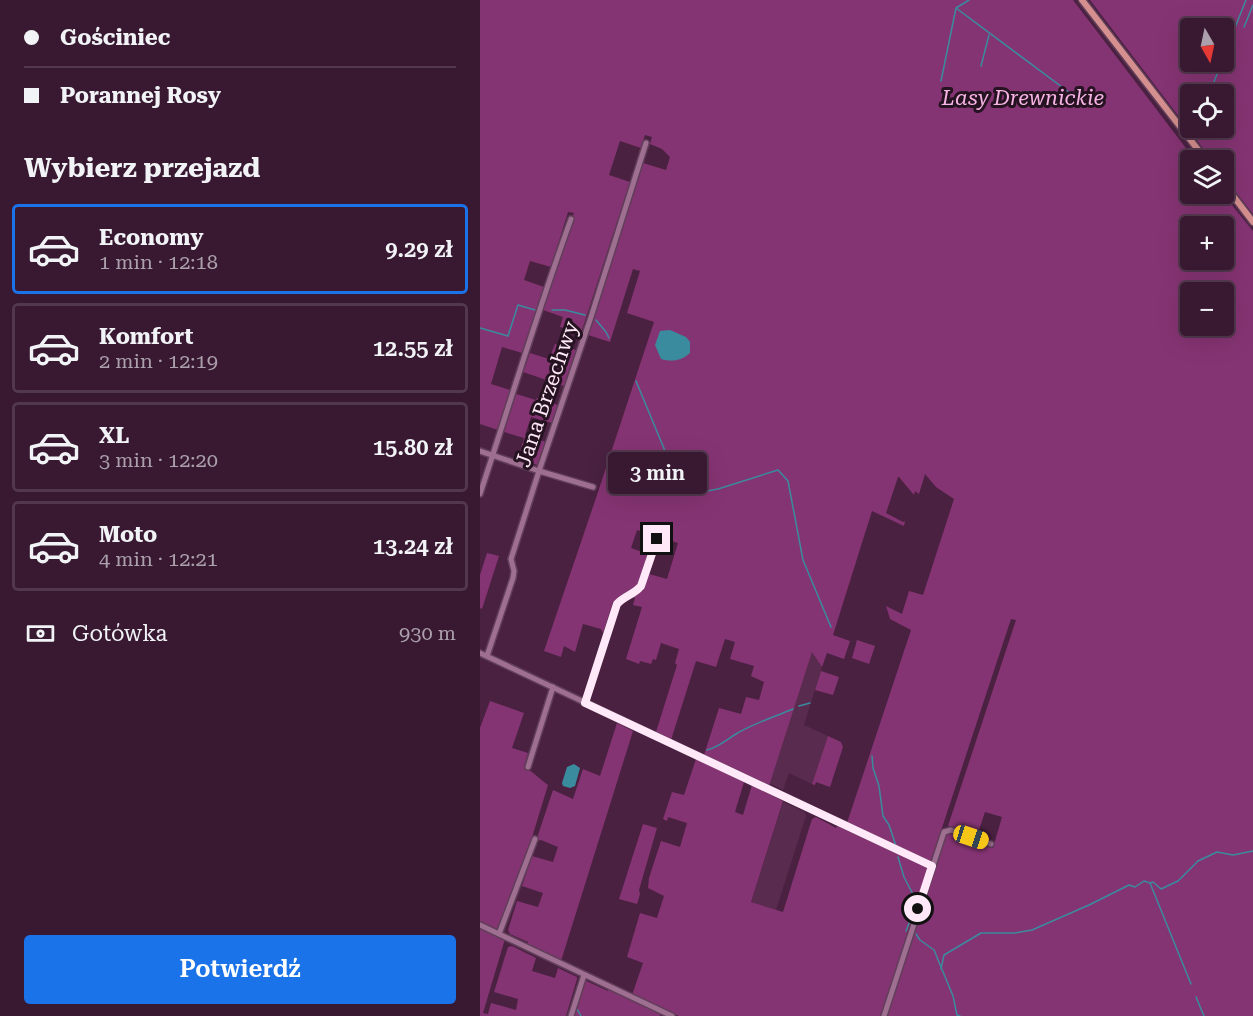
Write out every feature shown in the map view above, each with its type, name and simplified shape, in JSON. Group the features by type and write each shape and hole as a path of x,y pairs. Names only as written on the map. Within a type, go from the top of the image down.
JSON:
{"main road":[{"path":"1082,0 1198,150"},
{"path":"1234,197 1253,222"}],"street":[{"name":"Jana Brzechwy","path":"487,656 513,578 512,559 539,471 646,143"},
{"path":"480,494 571,219"},
{"path":"480,451 593,487"},
{"path":"585,703 617,604 641,586 657,539"},
{"path":"480,652 932,866"},
{"path":"528,767 553,687"},
{"path":"884,1016 945,830 991,844"},
{"path":"499,934 535,839"},
{"path":"480,926 672,1016"},
{"path":"571,1016 584,975"}],"shaded area":[{"path":"812,651 822,667 804,725 828,736 812,784 789,773 783,790 769,783"},
{"path":"783,802 805,812 806,816 776,910 751,902"}],"green space":[{"path":"480,0 1073,0 1187,150 1180,150 1180,204 1231,204 1253,231 1253,1016 887,1016 947,832 993,848 1002,817 985,812 977,836 948,826 1016,620 1011,619 931,861 928,862 847,823 911,630 890,619 886,606 902,614 909,591 923,595 954,499 936,487 925,474 919,494 915,491 914,495 898,477 886,513 905,521 904,526 872,511 833,635 850,641 844,659 827,653 822,667 812,652 769,786 704,755 719,708 741,714 746,697 759,700 764,682 751,676 754,666 730,659 735,642 725,639 716,667 696,661 671,740 656,732 677,665 675,663 679,649 661,643 656,660 653,659 651,664 640,661 639,664 626,659 642,607 633,605 635,598 632,597 643,591 649,574 667,579 678,543 637,530 631,548 648,554 638,586 613,602 603,633 601,629 583,624 575,652 564,646 561,657 544,651 654,322 627,313 640,271 633,269 610,342 588,335 643,163 666,170 670,157 662,149 650,144 652,137 645,135 641,148 620,141 609,175 630,182 581,333 560,327 563,317 543,310 574,213 568,212 551,267 530,261 524,280 544,287 522,353 502,347 491,384 510,390 498,430 480,424"},
{"name":"Lasy Drewnickie","path":"1090,0 1253,0 1253,214 1234,190 1234,150 1204,150 1195,138 1234,138 1234,84 1180,84 1180,118"},
{"path":"555,344 576,350 564,386 523,372 530,353 549,359"},
{"path":"516,394 558,405 552,423 531,417 525,435 546,442 537,465 518,458 524,438 504,432"},
{"path":"487,553 499,556 482,609 480,608 480,575"},
{"path":"857,640 875,646 869,664 852,658"},
{"path":"821,671 839,677 833,695 815,690"},
{"path":"490,701 524,713 512,748 528,753 524,767 548,785 504,929 501,931 480,921 480,728"},
{"path":"617,723 633,731 561,961 527,945 528,942 510,934 508,930 517,901 538,907 543,893 522,886 532,856 553,862 558,847 541,840 536,841 553,790 573,799 583,769 600,776"},
{"path":"828,736 841,742 843,747 830,787 816,782 815,785 812,784"},
{"path":"696,759 744,782 735,812 743,815 752,785 783,801 751,902 783,912 812,819 816,817 926,867 928,870 881,1016 679,1016 632,995 643,963 627,957 640,913 657,918 664,896 648,888 649,878 661,841 680,847 687,823 668,817 667,821 663,819 672,792 684,795"},
{"path":"643,824 657,828 637,904 619,899"},
{"path":"480,928 505,939 483,1013 488,1014 491,1003 516,1010 518,999 494,992 508,947 512,946 536,958 532,971 555,978 558,968 577,977 566,1016 480,1016"},
{"path":"584,980 661,1013 660,1016 573,1016"}],"water":[{"path":"670,330 686,337 690,342 690,353 673,361 661,359 655,345 660,331"},
{"path":"574,764 580,768 575,786 570,788 563,786 567,767"}],"waterway":[{"path":"941,81 956,8 969,0"},
{"path":"1234,30 1246,0"},
{"path":"1244,27 1253,5"},
{"path":"956,8 1078,99"},
{"path":"981,66 989,35"},
{"path":"1213,84 1218,72"},
{"path":"480,328 508,336 518,305 535,310"},
{"path":"552,310 565,310 585,315"},
{"path":"596,320 609,338"},
{"path":"636,381 677,478 683,488 691,494 718,489 778,470 788,481 803,560 831,627"},
{"path":"799,706 810,703"},
{"path":"707,750 750,727 793,709"},
{"path":"872,756 883,816 889,825 896,846"},
{"path":"941,969 944,955 981,933 1015,933 1032,930 1129,885 1135,887 1144,881 1153,882 1161,889 1178,881 1198,861 1217,852 1233,855 1253,851"},
{"path":"898,857 904,877 917,902 906,931"},
{"path":"1150,883 1191,984"},
{"path":"916,934 920,940 934,950 953,996 957,1015 960,1016"},
{"path":"1196,997 1204,1016"},
{"path":"577,1009 581,1016"}],"route":[{"path":"657,539 641,586 617,604 585,703 932,866 918,909"}]}
